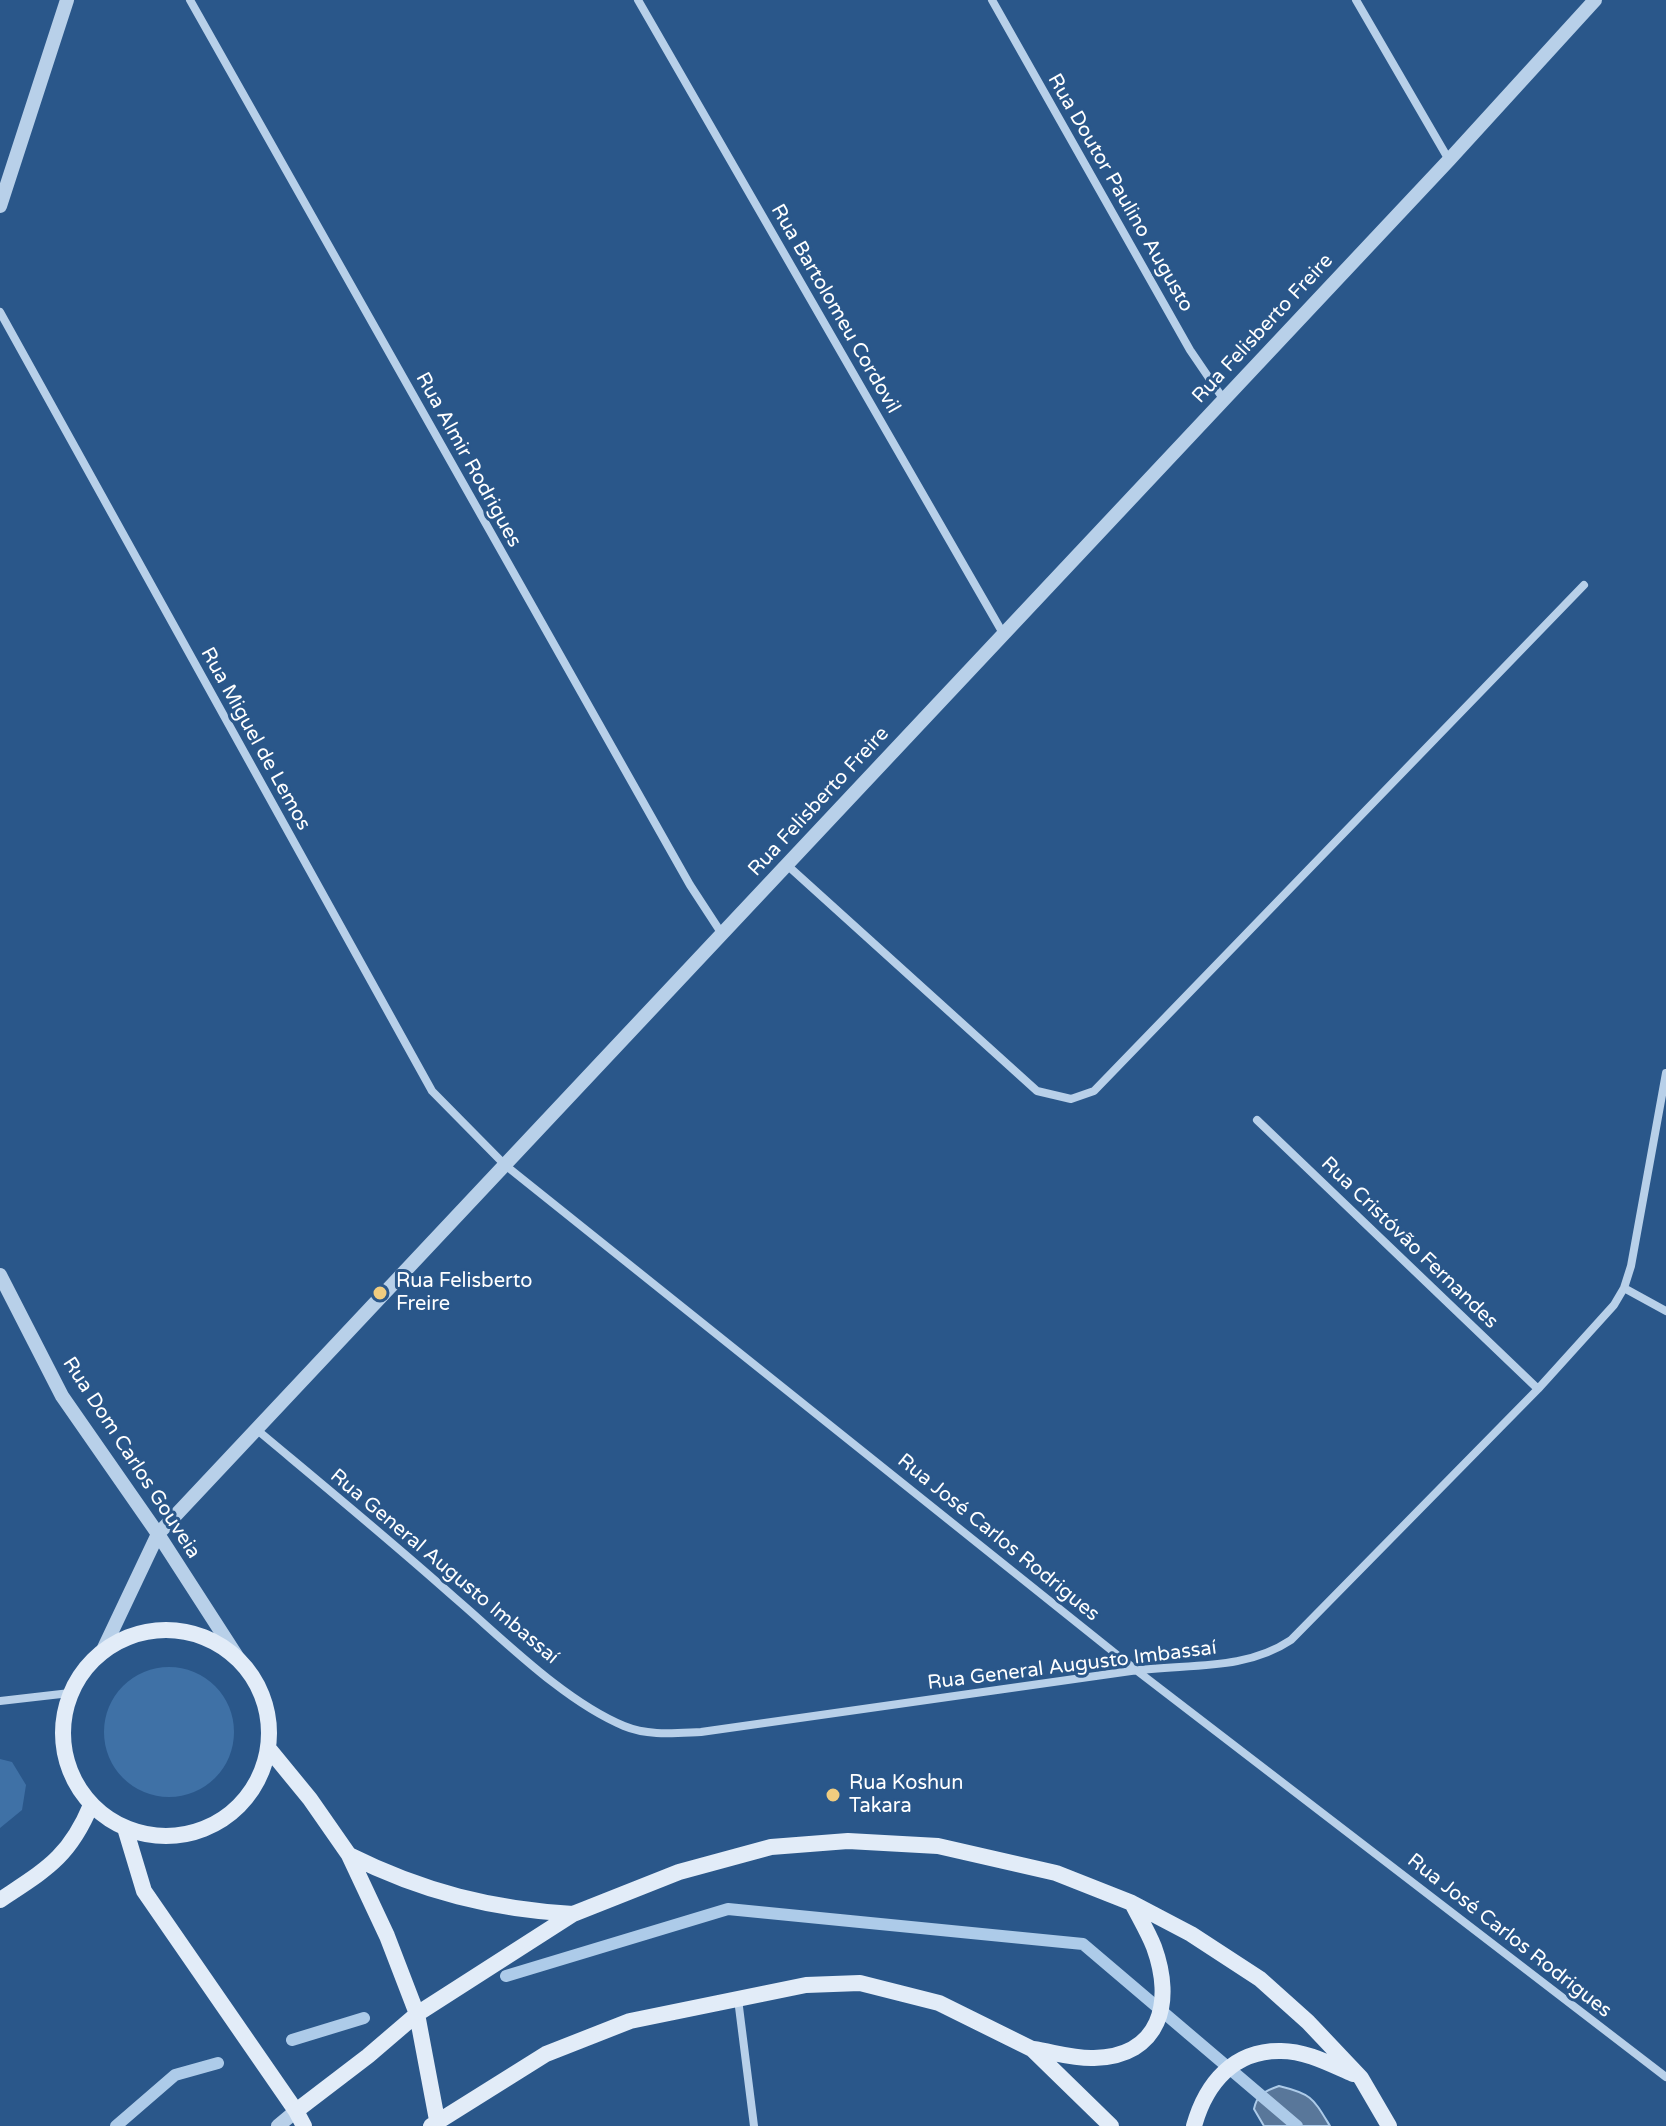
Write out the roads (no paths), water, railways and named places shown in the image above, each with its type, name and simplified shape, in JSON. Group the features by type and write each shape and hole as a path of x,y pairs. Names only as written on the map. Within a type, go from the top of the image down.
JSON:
{"main road":[{"path":"172,1630 208,1638 238,1658 258,1685 268,1716 269,1749 257,1784 233,1814 199,1832 162,1837 125,1828 91,1805 70,1771 62,1732 70,1693 84,1669 103,1650 136,1634 172,1630"},
{"path":"269,1749 310,1799 349,1855 387,1936 417,2014 435,2124 546,2054 630,2021 806,1985 860,1983 939,2003 1032,2049 1092,2059 1118,2056 1136,2049 1148,2039 1160,2018 1164,1990 1154,1947 1132,1903"},
{"path":"0,1900 45,1870 67,1850 80,1833 91,1805"},
{"path":"125,1828 144,1891 300,2119 417,2014 573,1914 679,1872 771,1847 848,1841 938,1846 1056,1873 1132,1903 1191,1934 1260,1979 1308,2022 1361,2078 1389,2126"},
{"path":"349,1855 384,1872 470,1900 502,1908 573,1914"},
{"path":"1032,2049 1111,2126"},
{"path":"1194,2126 1210,2086 1225,2071 1252,2054 1283,2051 1305,2055 1361,2078"}],"street":[{"path":"0,206 67,0"},
{"name":"Rua Almir Rodrigues","path":"190,0 690,885 722,934"},
{"name":"Rua Bartolomeu Cordovil","path":"638,0 1004,635"},
{"name":"Rua Doutor Paulino Augusto","path":"992,0 1190,350 1224,400"},
{"path":"1356,0 1449,160"},
{"name":"Rua Felisberto Freire","path":"103,1650 158,1534 1449,160 1595,0"},
{"name":"Rua Miguel de Lemos","path":"0,312 432,1091 505,1165"},
{"path":"787,865 1037,1091 1071,1099 1094,1091 1584,585"},
{"name":"Rua General Augusto Imbassaí","path":"256,1429 527,1660 583,1703 624,1727 657,1734 701,1732 1136,1670 1250,1659 1272,1653 1291,1640 1538,1389 1614,1305 1631,1266 1666,1073"},
{"name":"Rua Cristóvão Fernandes","path":"1257,1120 1538,1389"},
{"name":"Rua José Carlos Rodrigues","path":"505,1165 1136,1670 1666,2077"},
{"name":"Rua Dom Carlos Gouveia","path":"0,1275 62,1396 158,1534 238,1658"},
{"path":"1624,1288 1666,1311"},
{"path":"0,1701 70,1693"},
{"path":"738,1999 754,2126"},
{"path":"278,2126 300,2119"}],"waterway":[{"path":"506,1976 728,1909 1083,1944 1297,2126"},
{"path":"292,2040 364,2018"},
{"path":"116,2126 175,2075 218,2063"}],"place":[{"name":"Rua Felisberto Freire","path":"380,1293"},
{"name":"Rua Koshun Takara","path":"833,1795"}]}
